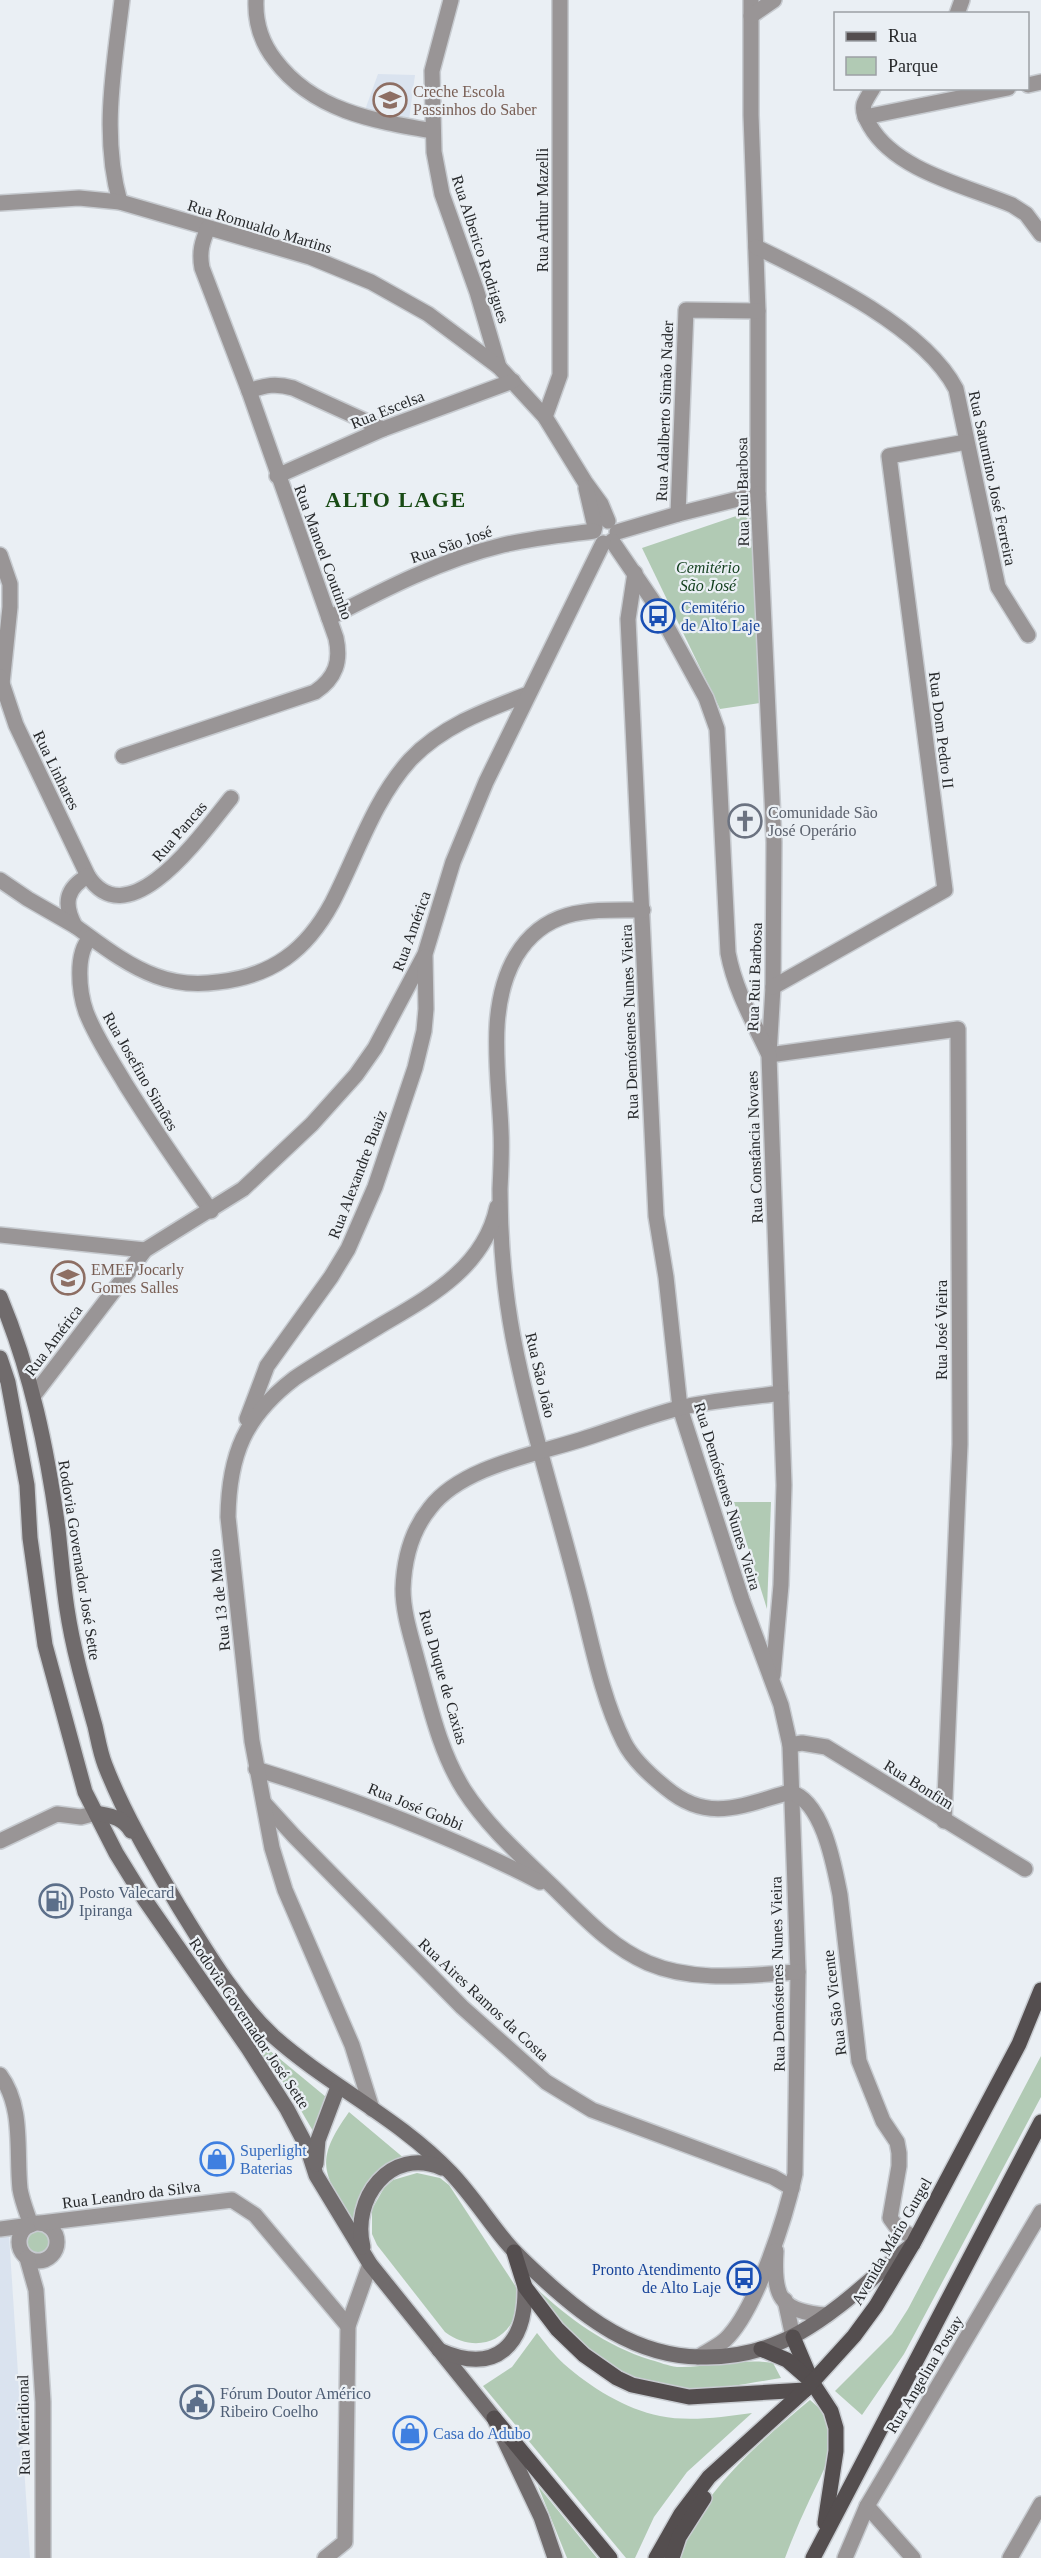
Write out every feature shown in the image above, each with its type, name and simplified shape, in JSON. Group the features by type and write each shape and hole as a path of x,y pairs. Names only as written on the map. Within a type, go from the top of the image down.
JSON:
{"main road":[{"name":"Rodovia Governador José Sette","path":"0,1297 20,1346 34,1395 49,1467 67,1609 81,1679 103,1760 117,1793 157,1870 221,1975 272,2034 338,2087 406,2133 450,2172 514,2252 569,2303 617,2336 650,2350 698,2357 735,2356 793,2337 827,2315 915,2240"},
{"name":"Rodovia Governador José Sette","path":"0,1358 8,1382 27,1485 30,1538 45,1646 70,1745 85,1791 145,1900 288,2109 307,2146 316,2175 370,2264 494,2418 541,2517 555,2558"},
{"path":"96,1813 115,1816 123,1821 157,1870"},
{"name":"Avenida Mário Gurgel","path":"656,2558 681,2514 709,2477 808,2386 854,2336 876,2306 915,2240 1019,2044 1041,1989"},
{"path":"316,2175 318,2140 338,2087"},
{"path":"813,2558 1041,2122"},
{"path":"370,2264 360,2234 361,2218 371,2191 381,2178 399,2166 411,2163 434,2165 450,2172"},
{"path":"437,2349 451,2355 476,2360 491,2357 504,2349 521,2327 524,2316 525,2287 514,2252"},
{"path":"525,2287 558,2329 584,2355 601,2369 632,2385 689,2397 808,2386"},
{"path":"793,2337 808,2386"},
{"path":"761,2349 787,2360 800,2369 808,2386 831,2411 836,2428 836,2451 824,2535"},
{"path":"494,2418 610,2558"},
{"path":"672,2558 679,2537 734,2453"}],"street":[{"path":"120,202 112,163 110,114 122,0"},
{"path":"256,0 257,26 271,54 287,75 311,94 326,104 367,118 433,131"},
{"name":"Rua Alberico Rodrigues","path":"451,0 432,71 433,131 442,194 477,292 499,367"},
{"name":"Rua Arthur Mazelli","path":"545,417 560,375 560,0"},
{"name":"Rua Rui Barbosa","path":"751,0 751,115 758,311 759,494 767,704 773,773 773,987 769,1055"},
{"path":"751,16 774,0"},
{"path":"872,90 864,104 865,117 877,136 902,159 920,169 1012,205 1026,214 1041,234"},
{"path":"865,117 998,90"},
{"name":"Rua Romualdo Martins","path":"0,203 79,198 120,202 310,257 371,282 428,314 499,367 545,417"},
{"name":"Rua Manoel Coutinho","path":"123,756 315,692 323,687 333,675 338,661 336,638 277,476 249,391 202,268 201,243 208,228"},
{"name":"Rua Saturnino José Ferreira","path":"756,247 853,298 925,347 948,374 956,389 998,587 1028,635"},
{"name":"Rua Adalberto Simão Nader","path":"678,513 686,310 758,311"},
{"name":"Rua Escelsa","path":"277,476 383,429 513,381"},
{"path":"249,391 266,385 280,384 383,429"},
{"name":"Rua Constância Novaes","path":"545,417 585,482 605,532 635,573 706,698 717,729 728,953 732,975 769,1055 781,1393 783,1539 773,1681"},
{"name":"Rua Dom Pedro II","path":"773,987 945,890 889,456 966,442"},
{"name":"Rua São José","path":"329,618 395,584 451,561 533,539 605,532 759,494"},
{"name":"Rua América","path":"34,1395 145,1250 243,1190 264,1168 290,1148 334,1100 375,1048 425,954 462,839 486,782 605,532"},
{"path":"0,555 10,584 10,607 1,680"},
{"name":"Rua Demóstenes Nunes Vieira","path":"635,573 628,619 654,1187 680,1408 742,1600 773,1681 790,1745 798,1971 795,2174 792,2188 777,2238 739,2323 725,2340 698,2357"},
{"name":"Rua Linhares","path":"1,680 16,725 88,876"},
{"path":"0,880 75,926 116,955 155,976 196,985 242,980 262,973 282,962 311,934 331,905 382,795 410,760 426,745 462,722 528,694"},
{"name":"Rua Pancas","path":"88,876 105,891 120,895 149,885 178,862 231,798"},
{"path":"75,926 68,909 67,898 72,888 88,876"},
{"name":"Rua São João","path":"643,910 589,910 555,919 527,941 509,969 499,1010 497,1032 502,1149 500,1189 513,1338 541,1452 609,1702 625,1743 634,1757 666,1788 701,1809 731,1808 790,1792"},
{"name":"Rua Josefino Simões","path":"90,938 84,945 81,956 81,982 86,1010 92,1026 160,1140 211,1211"},
{"name":"Rua Alexandre Buaiz","path":"237,1452 267,1366 332,1276 348,1249 386,1158 416,1068 424,1031 425,954"},
{"name":"Rua José Vieira","path":"769,1055 958,1029 960,1444 944,1821"},
{"name":"Rua 13 de Maio","path":"372,2109 352,2045 278,1870 256,1769 228,1517 228,1493 237,1452 258,1411 275,1393 322,1360 429,1297 460,1273 472,1259 488,1230 495,1214 500,1189"},
{"path":"0,1235 145,1250"},
{"name":"Rua Duque de Caxias","path":"781,1393 680,1408 503,1463 482,1472 443,1494 430,1508 410,1546 403,1591 411,1638 451,1766 475,1807 492,1829 611,1941 651,1964 692,1975 723,1977 798,1971"},
{"name":"Rua Bonfim","path":"790,1745 802,1743 826,1747 1024,1869"},
{"name":"Rua José Gobbi","path":"256,1769 388,1813 473,1849 556,1890"},
{"name":"Rua São Vicente","path":"790,1792 799,1794 808,1802 819,1822 834,1868 840,1895 859,2061 883,2121 897,2142 899,2153 890,2218 898,2229 915,2240"},
{"name":"Rua Aires Ramos da Costa","path":"262,1800 294,1836 462,2007 546,2082 592,2110 773,2177 792,2188"},
{"path":"0,1841 57,1815 81,1817 96,1813"},
{"path":"0,2075 6,2083 15,2109 20,2191 36,2224 54,2232 55,2251"},
{"name":"Rua Leandro da Silva","path":"0,2229 232,2200 255,2214 348,2326"},
{"name":"Rua Angelina Postay","path":"845,2558 867,2506 1041,2212"},
{"path":"36,2290 61,2235 76,2218"},
{"path":"36,2224 22,2232 19,2241 21,2250 27,2258 44,2261 55,2251"},
{"path":"777,2238 774,2280 780,2296 792,2308 808,2314 827,2315"},
{"name":"Rua Meridional","path":"27,2258 36,2290 43,2402 43,2558"},
{"path":"325,2558 345,2541 348,2326 370,2264"},
{"path":"785,2300 793,2337"},
{"path":"1010,2558 1041,2504"},
{"path":"867,2506 913,2558"}],"shaded area":[{"name":"Creche Escola Passinhos do Saber","path":"378,74 415,75 409,120 365,110"},
{"path":"9,2235 30,2558 0,2558 0,2237"}],"green space":[{"name":"Cemitério São José","path":"751,511 760,703 720,709 642,548"},
{"path":"734,1502 771,1502 767,1609"},
{"path":"240,2026 326,2097 313,2131 289,2090"},
{"path":"1041,2056 1041,2097 904,2354 862,2415 835,2391 892,2334 908,2309"},
{"path":"349,2112 405,2159 382,2174 360,2196 352,2223 335,2191 326,2167 330,2144"},
{"path":"417,2173 440,2178 449,2185 516,2287 517,2303 514,2317 508,2328 498,2337 486,2342 473,2343 459,2340 445,2332 377,2245 372,2234 372,2209 384,2188 393,2180"},
{"path":"38,2225 51,2230 56,2243 51,2256 38,2261 25,2256 20,2243 25,2230"},
{"path":"535,2287 589,2330 634,2354 677,2367 749,2362 773,2363 781,2378 697,2390 671,2389 643,2381 595,2356 569,2336"},
{"path":"537,2333 574,2373 621,2403 647,2413 682,2419 752,2413 687,2472 654,2517 635,2558 626,2558 483,2386 512,2367"},
{"path":"810,2400 822,2412 829,2424 830,2449 822,2475 799,2522 785,2558 679,2558 700,2512 733,2470 771,2433"},
{"path":"538,2486 597,2558 567,2558"}],"place":[{"name":"Creche Escola Passinhos do Saber","path":"390,100"},
{"name":"Cemitério de Alto Laje","path":"658,616"},
{"name":"Comunidade São José Operário","path":"745,821"},
{"name":"EMEF Jocarly Gomes Salles","path":"68,1278"},
{"name":"Posto Valecard Ipiranga","path":"56,1901"},
{"name":"Superlight Baterias","path":"217,2159"},
{"name":"Pronto Atendimento de Alto Laje","path":"744,2278"},
{"name":"Fórum Doutor Américo Ribeiro Coelho","path":"197,2402"},
{"name":"Casa do Adubo","path":"410,2433"}],"district":[{"name":"ALTO LAGE","path":"396,499"}]}
